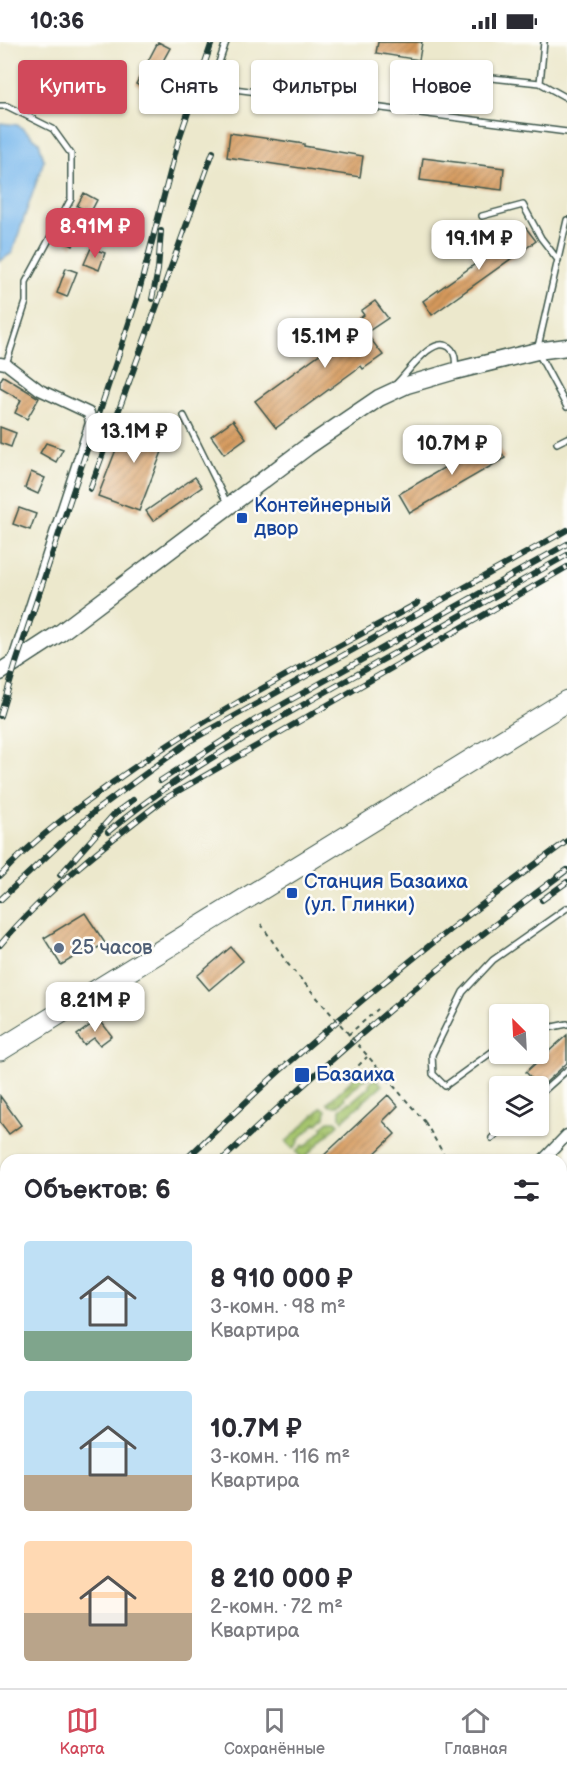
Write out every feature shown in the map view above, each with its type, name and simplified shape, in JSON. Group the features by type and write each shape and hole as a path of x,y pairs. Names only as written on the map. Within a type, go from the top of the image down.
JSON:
{"highway":[{"path":"0,1050 567,701"}],"street":[{"path":"6,669 60,633 307,447 379,398 407,385 454,371 537,351 567,347"},
{"path":"3,363 40,390 89,414 91,423 6,669"},
{"path":"549,1154 567,1136"}],"lane":[{"path":"226,42 211,86 567,132"},
{"path":"540,83 543,42"},
{"path":"493,79 540,83 567,98"},
{"path":"0,106 7,106 53,129 71,154 71,199 27,282 26,302 3,363"},
{"path":"482,216 523,204 542,238 558,260"},
{"path":"567,220 537,351 567,407"},
{"path":"379,398 407,374 429,349 439,345 452,348 456,363 454,371"},
{"path":"184,416 219,491 229,507"},
{"path":"557,443 567,438"},
{"path":"489,1054 445,1086 433,1074 432,1055 463,992 493,960 567,908"},
{"path":"549,1028 567,1024"},
{"path":"549,1086 567,1070"}],"path":[{"path":"261,924 287,963 425,1122 444,1154"},
{"path":"348,1035 378,1009"},
{"path":"352,1072 367,1057"}],"green space":[{"path":"365,1068 372,1074 344,1097 345,1099 337,1106 330,1106 327,1103"},
{"path":"375,1078 382,1085 343,1120 340,1117 340,1109 370,1086 369,1084"},
{"path":"322,1107 326,1110 325,1117 298,1140 299,1142 293,1149 286,1142"},
{"path":"329,1121 336,1121 339,1124 308,1154 298,1154 296,1152 303,1145 305,1147 323,1129 322,1127"}],"water":[{"path":"0,123 18,125 39,142 44,160 12,253 0,261"}],"building":[{"path":"158,42 170,48 163,60 149,60"},
{"path":"378,42 422,42 419,60 376,53"},
{"path":"230,133 363,156 360,177 227,157"},
{"path":"423,158 504,168 502,190 420,180"},
{"path":"84,193 97,200 83,227 88,230 84,240 77,237 73,246 67,243 81,208 77,206"},
{"path":"526,228 536,241 432,315 423,301"},
{"path":"91,248 105,253 99,270 84,264"},
{"path":"66,268 77,272 67,297 57,293"},
{"path":"375,301 388,318 366,333 383,355 363,369 361,366 276,428 255,401 340,339 337,335 364,315 361,311"},
{"path":"3,376 39,398 27,419 15,413 21,400 0,388"},
{"path":"129,416 170,431 139,511 98,496"},
{"path":"233,420 246,438 224,454 211,436"},
{"path":"0,427 16,433 11,447 0,443"},
{"path":"493,439 505,458 410,513 399,494"},
{"path":"46,443 63,449 56,462 40,453"},
{"path":"31,472 45,478 38,494 25,488"},
{"path":"195,477 202,487 153,521 146,511"},
{"path":"19,508 36,514 30,530 13,524"},
{"path":"85,913 105,943 91,952 88,949 61,965 44,938"},
{"path":"231,947 243,961 209,990 197,976"},
{"path":"99,1019 112,1036 100,1045 94,1038 84,1045 77,1035"},
{"path":"567,1035 567,1063 549,1080 549,1076 530,1076 526,1072 535,1064 549,1064 549,1051"},
{"name":"Базаиха","path":"388,1095 398,1106 383,1121 395,1134 374,1154 325,1154"},
{"path":"0,1096 21,1125 9,1134 0,1122"}],"railway":[{"path":"0,716 137,299 178,142 212,42"},
{"path":"90,489 213,152"},
{"path":"152,299 158,270 161,231"},
{"path":"0,900 95,811 190,741 567,530"},
{"path":"160,781 255,720 567,544"},
{"path":"108,832 158,793 239,742 567,555"},
{"path":"0,945 58,885 166,798 567,567"},
{"path":"0,876 54,826 148,758 262,688 418,603"},
{"path":"60,875 114,814 133,800"},
{"path":"191,1154 278,1072 359,1003 461,920 567,841"},
{"path":"229,1154 390,1010 477,938 567,870"},
{"path":"542,900 567,882"}],"place":[{"name":"Контейнерный двор","path":"242,518"},
{"name":"Станция Базаиха (ул. Глинки)","path":"292,893"},
{"name":"25 часов","path":"59,948"},
{"name":"Базаиха","path":"302,1075"}]}
